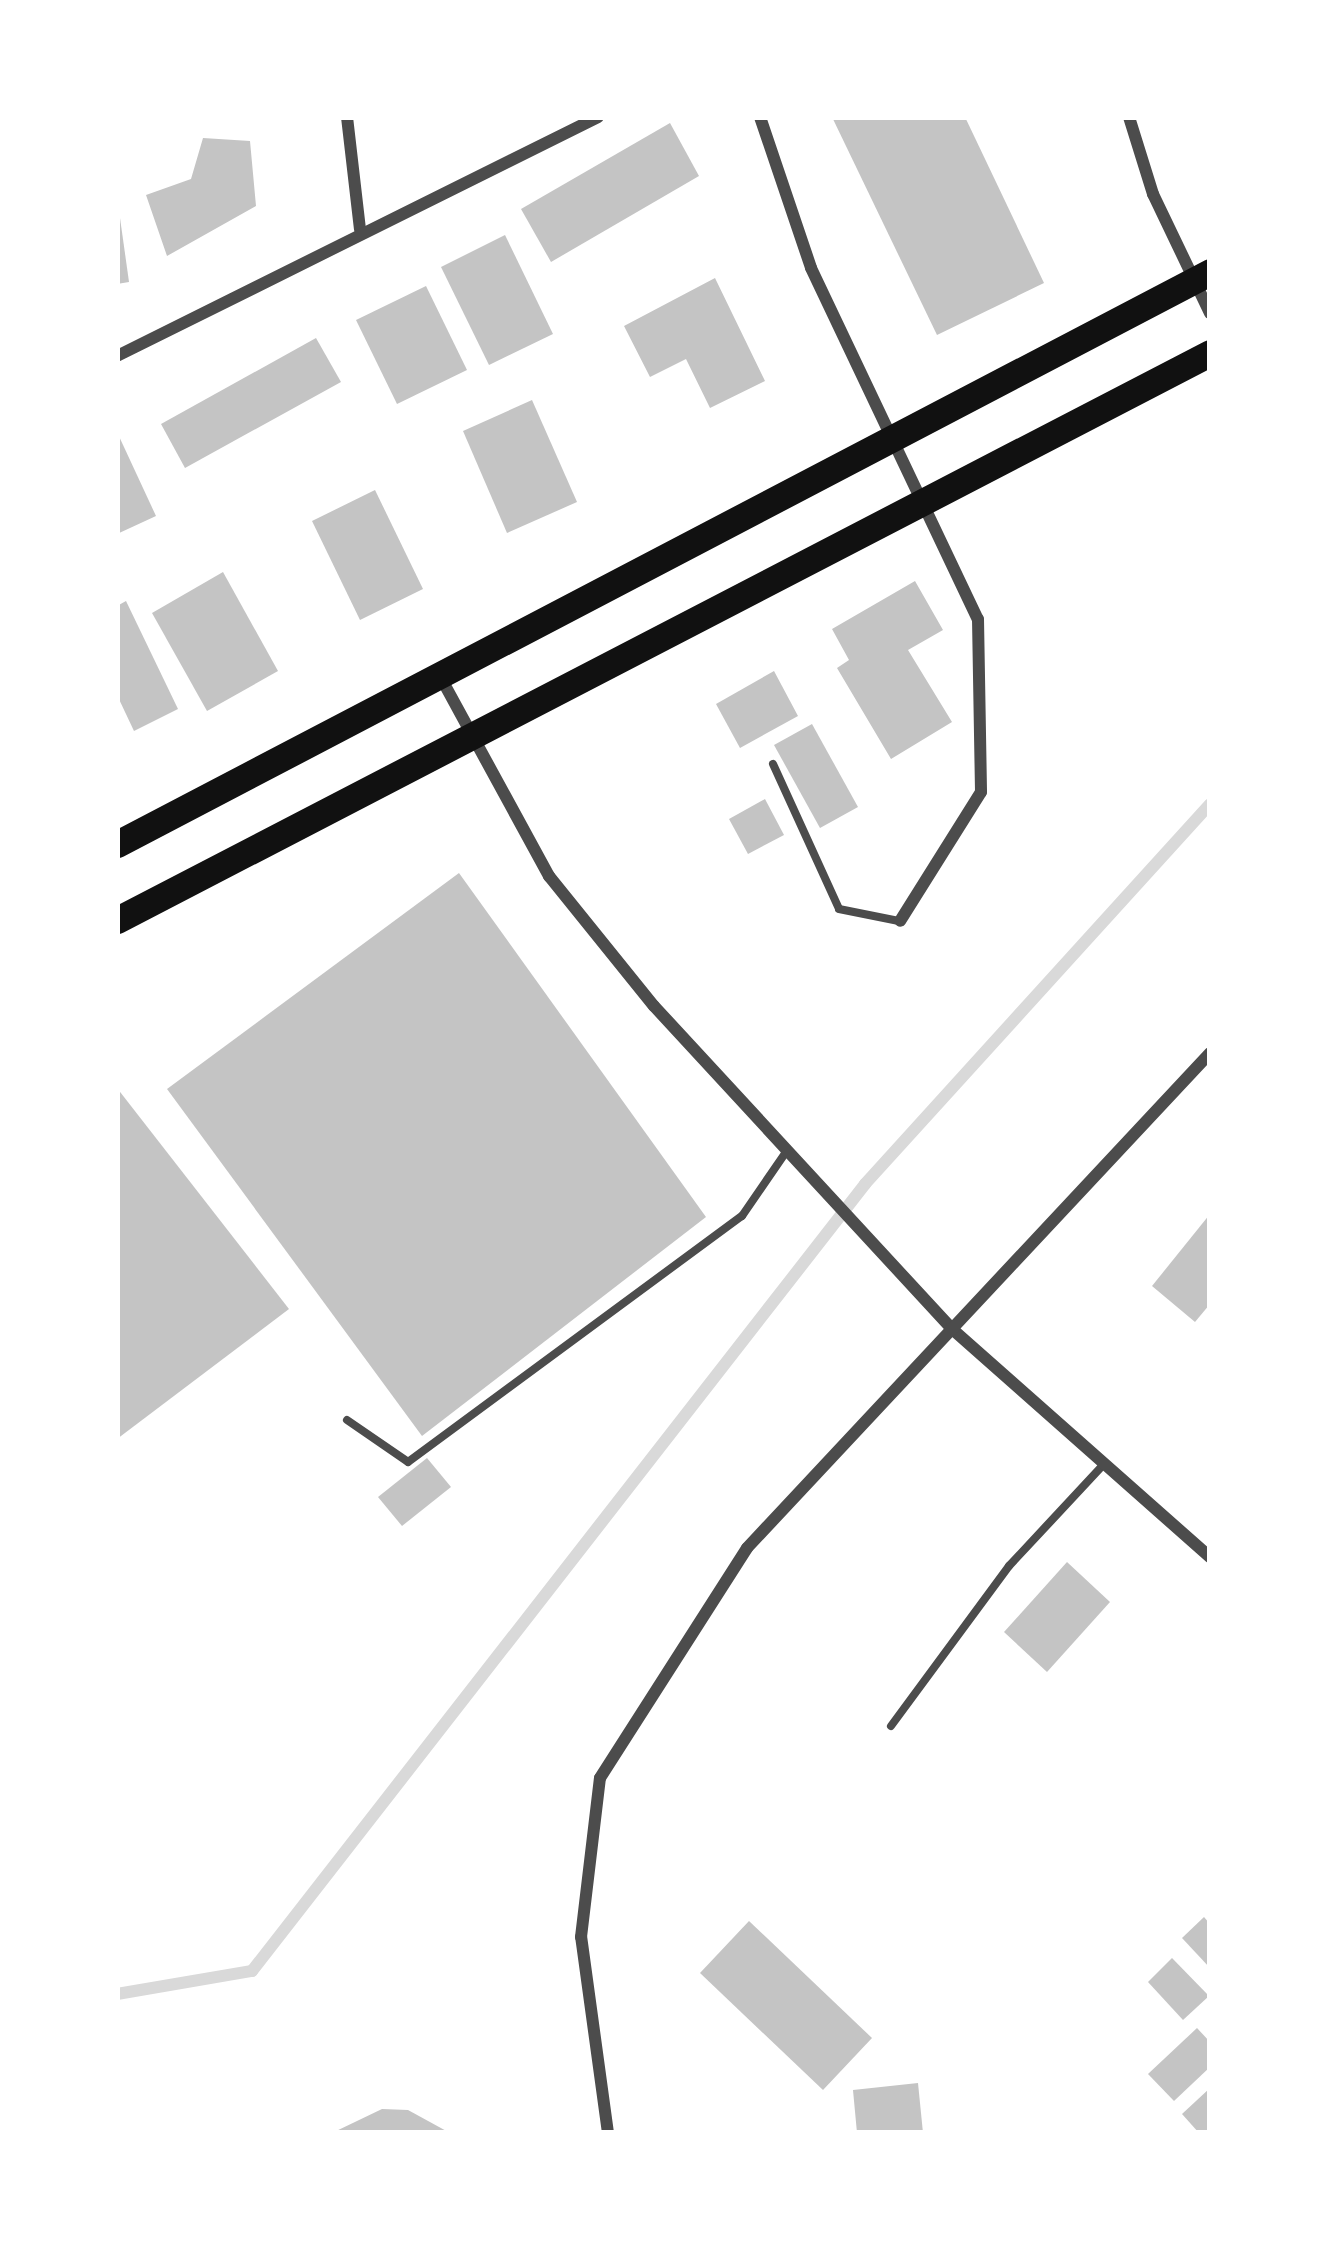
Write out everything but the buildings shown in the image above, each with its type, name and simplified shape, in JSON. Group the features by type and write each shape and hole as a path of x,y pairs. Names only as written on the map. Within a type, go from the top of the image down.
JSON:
{"highway":[{"path":"117,844 1202,276"},
{"path":"117,920 473,739 920,499 1210,353"}],"street":[{"path":"347,117 360,229"},
{"path":"117,356 360,229 598,117"},
{"path":"760,117 811,268 887,442 978,619 981,792 900,922"},
{"path":"1129,117 1153,194 1202,276 1210,314"},
{"path":"441,678 549,876 786,1152 951,1328 1210,1557"},
{"path":"608,2133 581,1937 600,1778 747,1548 1210,1053"}],"lane":[{"path":"773,764 839,909 900,922"},
{"path":"347,1420 408,1462 742,1216 786,1152"},
{"path":"891,1726 1009,1566 1104,1464"}],"waterway":[{"path":"117,1994 252,1971 865,1184 1210,804"}]}
